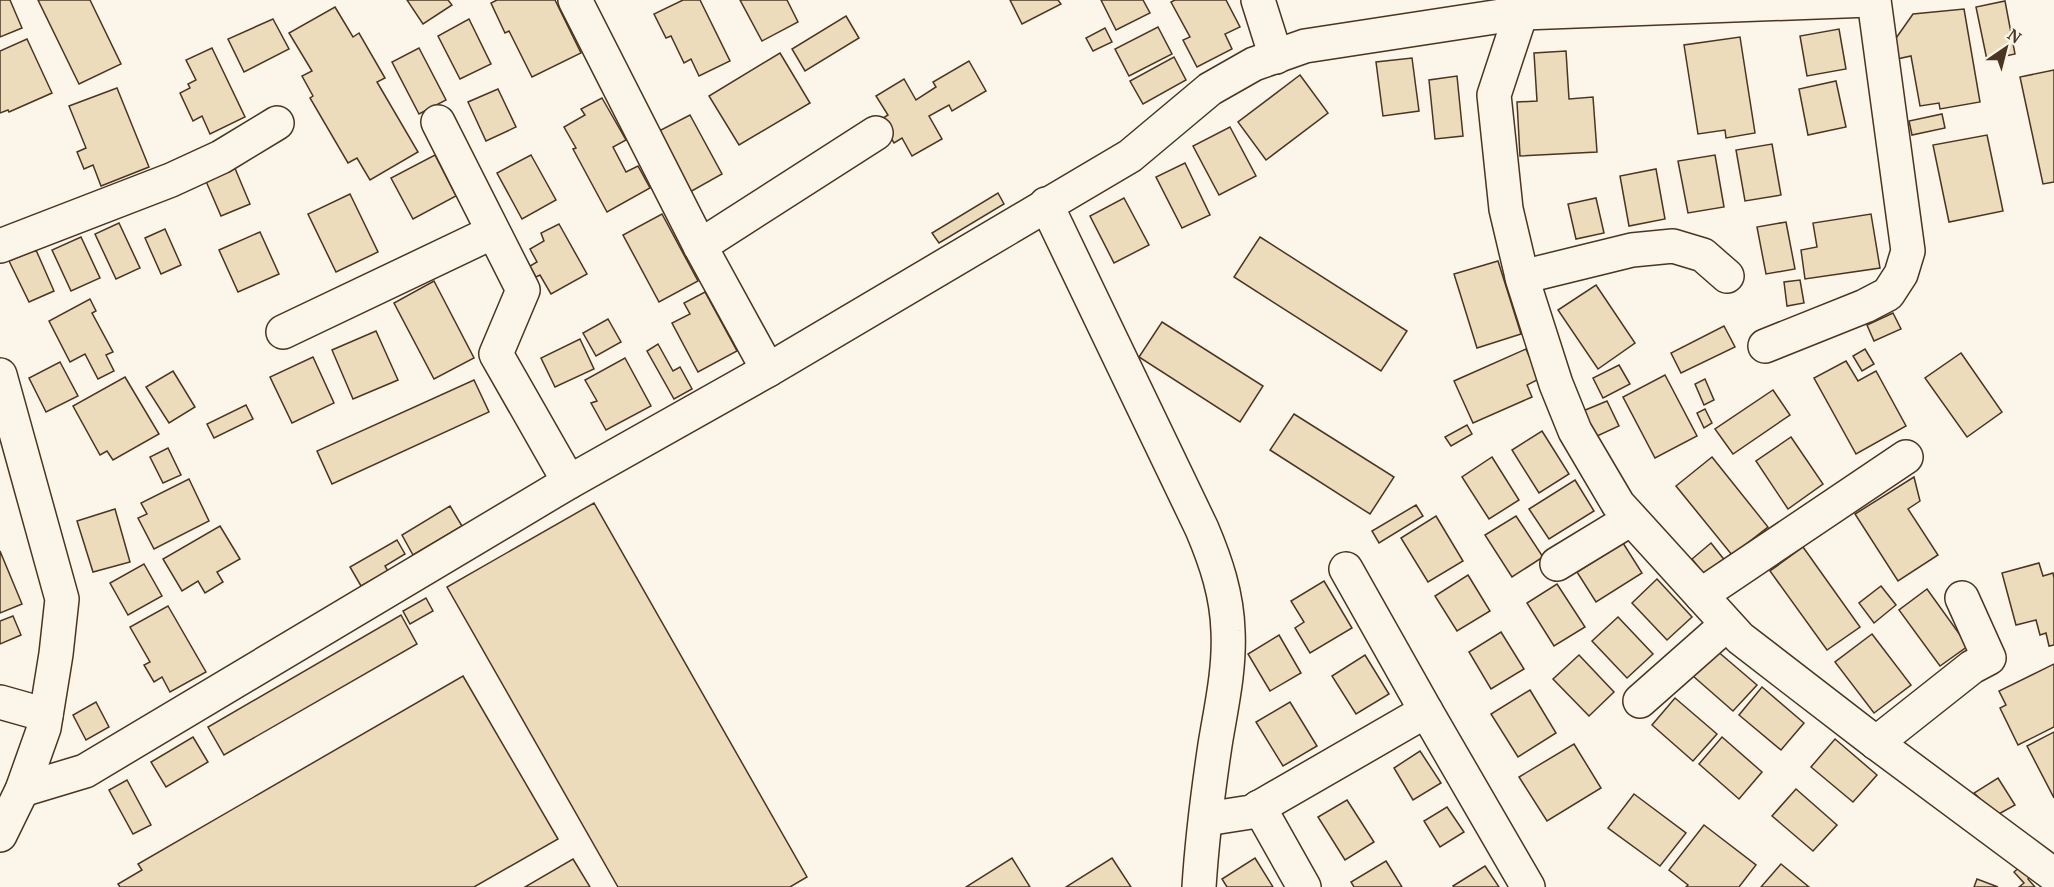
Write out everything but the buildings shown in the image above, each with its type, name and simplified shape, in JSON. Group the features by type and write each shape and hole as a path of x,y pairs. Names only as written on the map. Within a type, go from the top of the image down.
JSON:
{"street":[{"path":"575,0 700,246 768,370"},
{"path":"1258,0 1276,57"},
{"path":"22,790 85,771 569,482 768,370 1130,156 1210,89 1254,64 1305,46 1521,13 1872,0 1908,251 1901,274 1888,294 1765,346"},
{"path":"1521,13 1494,95 1506,209 1522,277 1557,384 1575,431 1618,504 1740,638 1876,743 2054,875"},
{"path":"438,122 523,290 496,354 569,482"},
{"path":"0,246 171,180 221,157 277,123"},
{"path":"700,246 876,133"},
{"path":"1046,204 1202,529 1215,561 1224,595 1228,632 1227,672 1206,819 1199,887"},
{"path":"283,332 493,232"},
{"path":"1522,277 1632,250 1673,246 1703,255 1727,276"},
{"path":"0,375 62,599 44,728 22,790 0,835"},
{"path":"1701,595 1906,457"},
{"path":"1557,564 1631,519"},
{"path":"1346,569 1528,887"},
{"path":"1876,743 1972,667 1989,658 1962,598"},
{"path":"1640,701 1726,625"},
{"path":"0,702 46,715"},
{"path":"1206,819 1251,812 1426,711"},
{"path":"1259,807 1305,887"}]}
